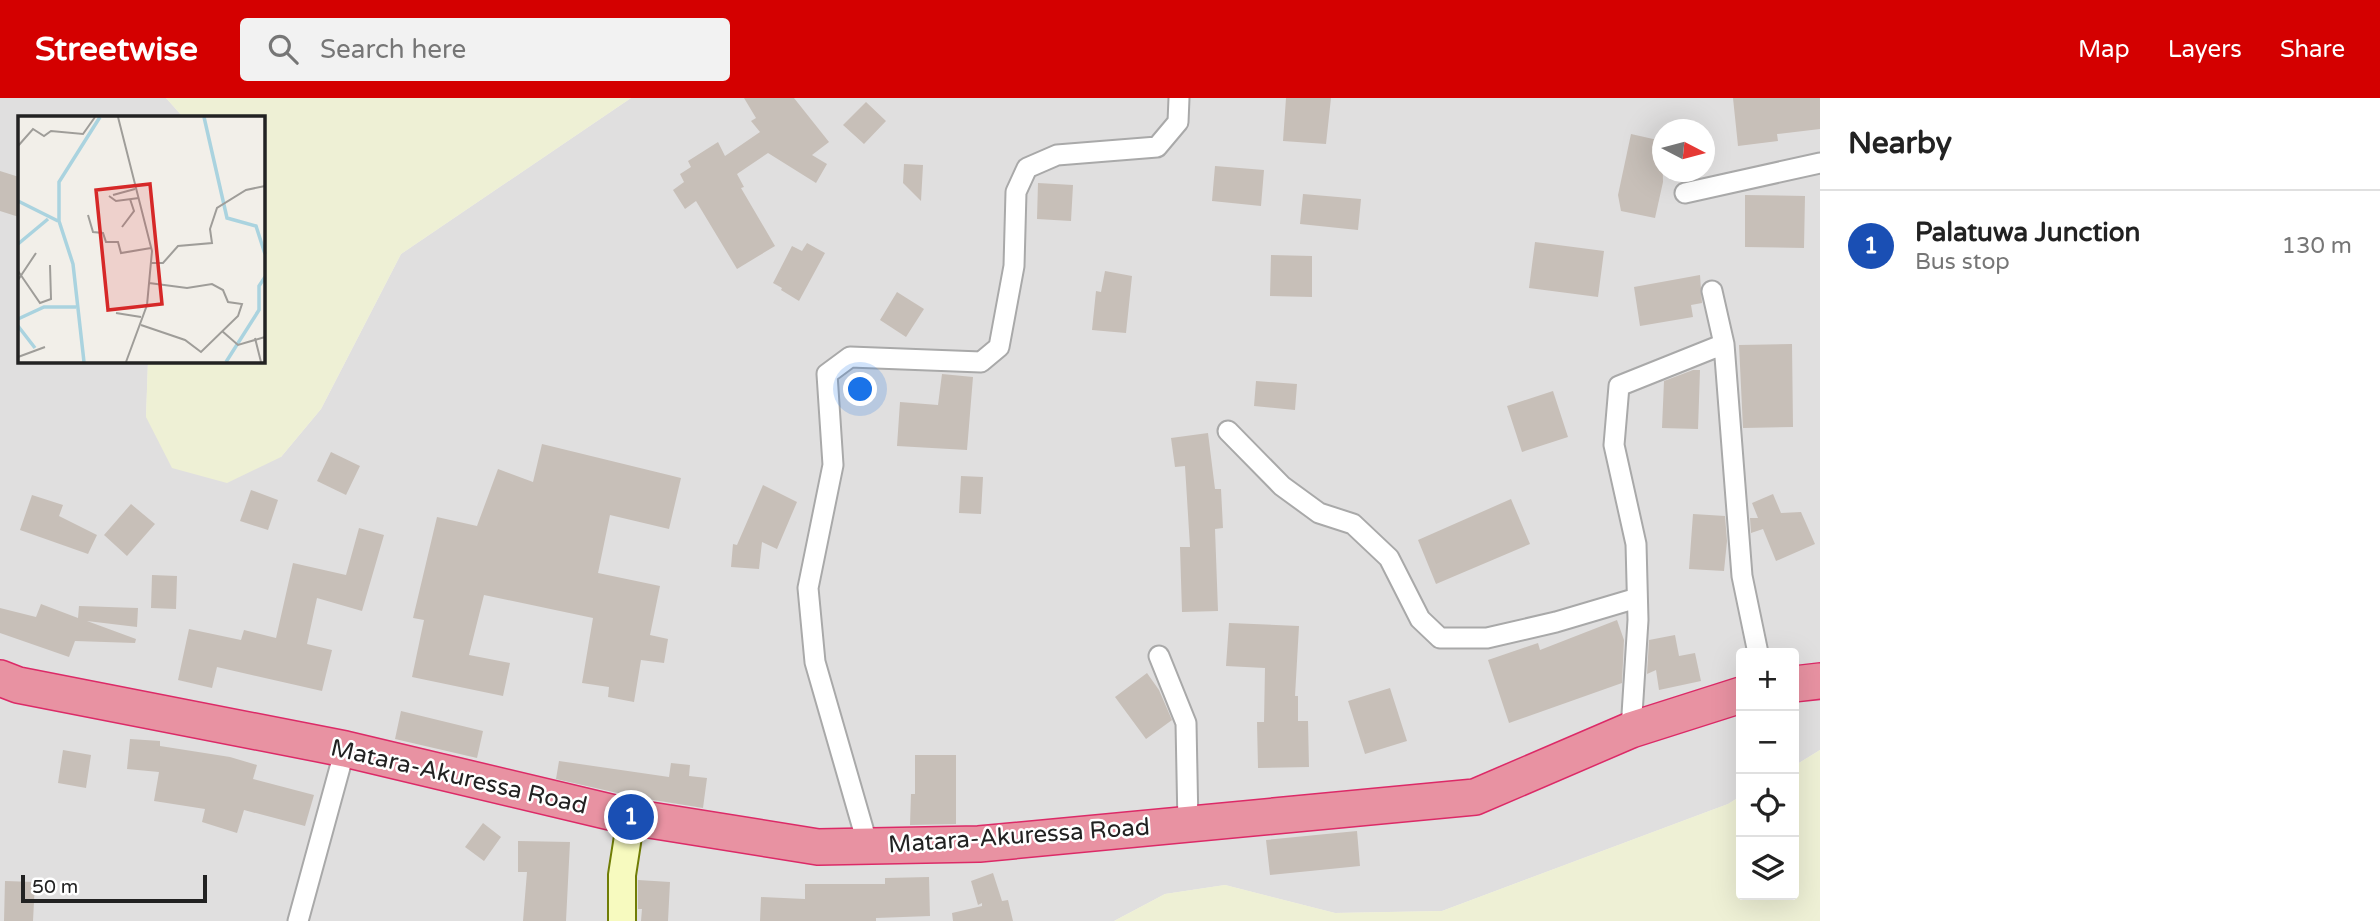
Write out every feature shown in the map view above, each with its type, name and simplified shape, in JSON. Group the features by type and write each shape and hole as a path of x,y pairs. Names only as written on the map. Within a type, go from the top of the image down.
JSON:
{"highway":[{"name":"Matara-Akuressa Road","path":"0,678 18,685 345,749 631,817 818,847 979,844 1475,797 1631,730 1736,697"},
{"path":"1799,683 1820,681"}],"street":[{"path":"868,846 815,662 808,588 833,465 827,374 850,356 981,362 999,347 1014,266 1016,192 1027,168 1057,155 1157,147 1178,122 1179,98"},
{"path":"1685,193 1820,163"},
{"path":"1712,291 1724,344 1742,576 1757,648"},
{"path":"1631,730 1637,598 1636,544 1614,445 1619,386 1724,344"},
{"path":"1228,431 1282,486 1319,513 1353,524 1389,558 1420,619 1440,638 1487,638 1556,622 1637,598"},
{"path":"1159,656 1186,723 1188,825"},
{"path":"298,921 345,749"},
{"path":"622,921 622,875 631,817"}],"shaded area":[{"path":"0,98 166,98 182,116 18,116 18,362 148,362 146,417 281,457 321,409 401,254 631,98 1820,98 1820,750 1799,763 1799,648 1736,648 1736,799 1728,804 1442,911 1335,913 1225,885 1165,894 1114,921 0,921"}],"green space":[{"path":"166,98 631,98 401,254 321,409 281,457 227,483 172,468 146,417 148,362 264,362 264,116 182,116"},
{"path":"1820,750 1820,921 1114,921 1165,894 1225,885 1335,913 1442,911 1736,799 1736,900 1799,900 1799,763"}],"building":[{"path":"744,98 794,98 829,142 812,155 827,164 816,183 768,153 737,174 744,187 741,188 775,246 737,269 696,201 685,209 673,190 684,182 680,174 691,167 688,161 718,142 725,156 760,132 751,121 756,118"},
{"path":"1286,98 1331,98 1326,144 1283,141"},
{"path":"1733,98 1820,98 1820,129 1777,134 1778,141 1738,146"},
{"path":"866,102 886,121 864,144 843,125"},
{"path":"1631,134 1652,139 1652,182 1663,182 1655,218 1621,211 1618,195"},
{"path":"904,164 923,165 921,201 903,183"},
{"path":"1215,166 1264,170 1261,206 1212,201"},
{"path":"0,171 18,177 18,217 0,211"},
{"path":"1038,183 1073,185 1071,221 1037,219"},
{"path":"1303,194 1361,199 1358,230 1300,224"},
{"path":"1745,195 1805,196 1804,248 1745,247"},
{"path":"1535,242 1604,251 1598,297 1529,288"},
{"path":"807,243 825,253 799,301 773,283 792,246 802,251"},
{"path":"1271,255 1312,256 1312,297 1270,296"},
{"path":"1105,271 1132,276 1126,333 1092,330 1096,291 1101,292"},
{"path":"1700,275 1702,303 1691,305 1693,317 1640,326 1634,287"},
{"path":"897,292 924,309 906,337 880,320"},
{"path":"1792,344 1793,427 1743,428 1739,345"},
{"path":"1700,370 1698,429 1662,428 1664,381"},
{"path":"942,374 973,377 967,450 897,446 900,402 938,405"},
{"path":"1256,381 1297,384 1295,410 1254,406"},
{"path":"1553,391 1568,437 1522,452 1507,406"},
{"path":"1208,433 1215,489 1221,489 1223,528 1215,529 1218,611 1182,612 1180,547 1190,547 1185,466 1175,467 1171,438"},
{"path":"542,444 681,478 669,529 610,515 598,573 660,586 650,635 668,639 664,663 641,660 634,702 608,697 609,687 582,683 593,618 484,595 469,655 510,663 503,696 412,677 424,620 413,618 437,517 477,526 498,469 533,482"},
{"path":"331,452 360,466 346,495 317,481"},
{"path":"961,476 983,477 981,514 959,513"},
{"path":"763,485 797,502 777,549 762,542 759,569 731,567 733,544 737,545"},
{"path":"251,490 278,500 268,530 240,521"},
{"path":"1773,494 1781,513 1801,512 1815,544 1776,561 1763,529 1751,533 1750,518 1758,518 1752,503"},
{"path":"32,495 63,505 59,516 97,535 88,554 20,530"},
{"path":"1511,499 1530,544 1436,584 1418,540"},
{"path":"131,504 155,524 127,556 104,535"},
{"path":"1693,514 1725,516 1727,541 1724,571 1689,569"},
{"path":"359,528 384,535 362,611 317,598 307,644 332,650 322,691 217,667 212,688 178,680 189,629 241,640 244,630 276,638 293,563 346,575"},
{"path":"152,575 177,576 176,609 151,608"},
{"path":"41,604 78,618 79,606 138,608 137,627 87,621 136,639 135,643 75,641 69,657 0,633 0,608 36,617"},
{"path":"1617,620 1624,640 1622,683 1509,723 1488,660 1538,643 1540,650"},
{"path":"1229,623 1299,626 1295,696 1298,696 1298,721 1308,721 1309,767 1258,768 1257,722 1264,722 1265,668 1226,666"},
{"path":"1675,635 1679,656 1695,653 1701,681 1659,690 1656,670 1647,674 1649,640"},
{"path":"1147,673 1159,690 1172,720 1146,739 1115,697"},
{"path":"1390,688 1407,741 1365,754 1348,701"},
{"path":"401,711 483,731 477,758 395,739"},
{"path":"130,739 160,741 160,746 230,757 257,765 253,779 314,795 305,826 244,810 237,833 202,822 205,809 154,801 159,772 127,769"},
{"path":"63,750 91,755 86,788 58,783"},
{"path":"915,755 956,755 956,824 910,825 911,794 915,794"},
{"path":"559,761 669,777 671,763 690,765 689,776 707,778 703,808 635,797 556,779"},
{"path":"483,823 501,837 484,861 465,847"},
{"path":"1357,831 1360,866 1270,875 1266,840"},
{"path":"518,841 570,842 566,921 523,921 527,872 518,872"},
{"path":"993,873 1002,901 1008,900 1013,921 953,921 952,913 982,906 982,903 978,905 971,881"},
{"path":"929,877 930,916 876,918 876,921 760,921 761,897 805,899 805,884 885,884 885,878"},
{"path":"638,880 670,882 668,921 641,921 642,909 638,909"},
{"path":"5,881 35,882 33,921 4,921"}],"place":[{"name":"Palatuwa Junction","path":"631,817"}]}
